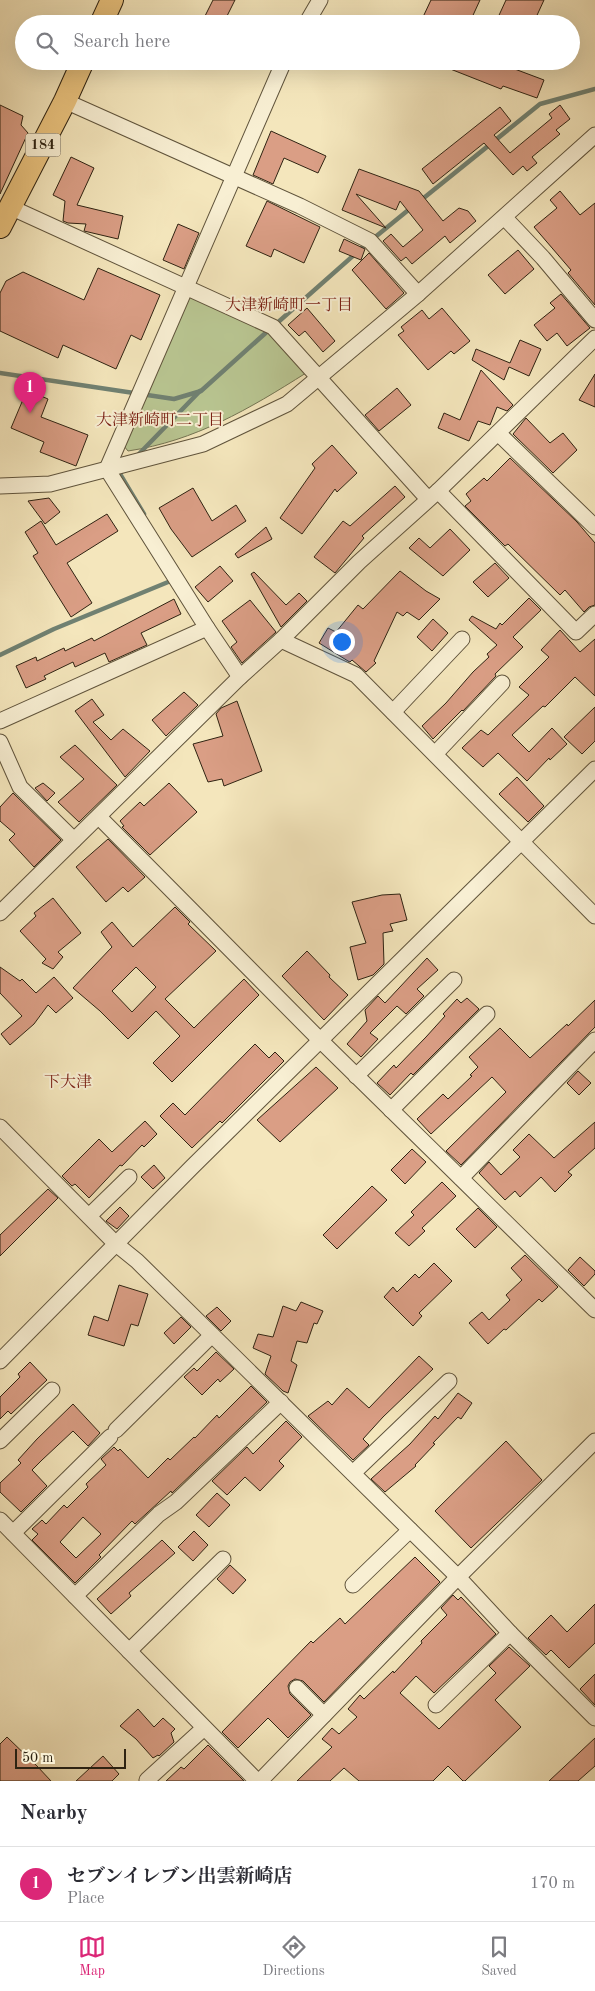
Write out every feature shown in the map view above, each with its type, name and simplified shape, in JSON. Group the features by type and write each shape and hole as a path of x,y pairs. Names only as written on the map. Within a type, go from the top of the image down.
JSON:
{"highway":[{"path":"105,15 112,0"},
{"name":"184","path":"3,220 65,101 79,70"}],"street":[{"path":"311,15 320,0"},
{"path":"107,469 280,70"},
{"path":"65,101 300,206 370,241 418,294"},
{"path":"0,486 50,484 203,444 287,404 418,294 505,218 595,135"},
{"path":"505,218 543,258 595,320"},
{"path":"3,220 185,288 273,327 433,495 576,632 595,614"},
{"path":"0,913 359,562 433,495 595,338"},
{"path":"498,432 595,527"},
{"path":"107,469 240,677"},
{"path":"0,721 207,628"},
{"path":"393,712 462,639"},
{"path":"281,640 356,675 595,916"},
{"path":"435,754 502,683"},
{"path":"0,742 20,787 74,840"},
{"path":"0,1361 37,1321 595,769"},
{"path":"99,817 356,1076 595,1310"},
{"path":"356,1076 454,980"},
{"path":"391,1110 487,1014"},
{"path":"461,1178 595,1040"},
{"path":"0,1127 116,1244 137,1261 458,1577 510,1633 595,1718"},
{"path":"88,1216 129,1177"},
{"path":"13,1533 212,1335"},
{"path":"353,1473 448,1381"},
{"path":"0,1441 52,1390"},
{"path":"75,1596 159,1514 176,1502 281,1402"},
{"path":"0,1520 258,1781 324,1716 458,1577 595,1441"},
{"path":"353,1585 410,1530"},
{"path":"129,1651 223,1559"},
{"path":"436,1704 510,1633"},
{"path":"297,1688 324,1716"},
{"path":"147,1780 204,1728"}],"green space":[{"path":"194,296 269,330 306,373 264,399 221,422 176,440 128,451 124,446 189,297"}],"building":[{"path":"213,0 235,0 228,15 206,15"},
{"path":"431,0 480,0 473,15 424,15"},
{"path":"506,0 544,0 537,15 499,15"},
{"path":"453,70 517,70 544,80 537,98 503,86 501,89"},
{"path":"0,105 23,116 21,125 28,133 0,194"},
{"path":"560,105 570,119 556,130 560,134 532,157 537,163 527,171 523,166 513,175 484,143 433,184 422,169 500,107 511,121 494,135 510,153 552,118 549,114"},
{"path":"271,131 326,156 318,173 284,158 273,184 253,175"},
{"path":"71,157 94,168 77,205 123,216 118,239 84,231 86,224 63,221 65,201 53,195"},
{"path":"359,169 419,191 443,221 459,208 468,211 476,221 450,243 445,236 412,264 406,257 401,261 383,241 391,234 403,247 423,230 400,201 396,210 356,194 386,228 342,210"},
{"path":"560,191 580,215 595,203 595,305 568,273 571,270 534,227 557,208 550,200"},
{"path":"267,201 320,227 304,263 274,249 271,257 246,246"},
{"path":"178,224 199,233 184,269 163,260"},
{"path":"344,239 365,249 361,260 339,251"},
{"path":"518,250 534,269 505,294 488,275"},
{"path":"369,253 404,293 386,309 352,270"},
{"path":"98,268 160,295 141,340 131,335 116,369 63,345 58,358 0,331 0,293 6,281 23,272 84,300"},
{"path":"561,294 590,328 567,346 557,333 547,341 534,325 555,308 550,303"},
{"path":"307,308 335,341 323,352 305,331 299,336 288,325"},
{"path":"442,308 470,341 454,354 451,351 428,370 398,335 404,331 401,327 422,310 429,319"},
{"path":"520,340 541,349 529,376 509,367 504,380 472,360 476,349 510,363"},
{"path":"481,370 513,405 507,411 497,407 490,425 478,421 469,441 438,428 444,413 460,420"},
{"path":"595,374 595,407 579,400"},
{"path":"397,388 411,405 379,431 365,415"},
{"path":"27,390 48,399 41,417 88,435 76,466 40,452 44,442 11,428"},
{"path":"526,418 550,443 563,433 577,450 553,473 513,434"},
{"path":"332,445 357,473 337,492 335,489 302,534 280,518 315,468 312,464"},
{"path":"510,458 577,522 595,543 595,605 589,607 584,612 565,590 560,595 508,544 505,546 465,506 471,501 466,494 484,478 487,481"},
{"path":"395,486 405,497 362,536 364,538 335,573 314,557 343,521 350,526"},
{"path":"193,488 212,521 236,505 246,521 192,557 171,529 159,508"},
{"path":"49,498 60,512 45,524 28,501"},
{"path":"107,514 118,531 67,563 92,603 71,617 33,556 38,553 25,532 41,521 56,545"},
{"path":"266,527 272,539 238,558 235,554"},
{"path":"450,529 470,550 443,576 409,548 419,538 430,548"},
{"path":"495,563 509,578 488,597 473,582"},
{"path":"220,566 233,581 208,602 195,587"},
{"path":"400,571 440,599 419,620 407,612 403,616 397,612 374,661 376,663 366,672 352,660 348,661 319,643 328,628 336,632 358,605 363,609"},
{"path":"254,572 286,605 299,593 307,601 281,627 251,574"},
{"path":"529,598 541,610 513,637 523,647 495,674 496,676 463,711 433,739 422,726 489,657 487,654 497,645 469,620 472,616 496,629 500,623 502,625"},
{"path":"174,599 181,614 141,633 147,645 109,662 105,653 75,667 73,662 44,676 46,679 26,688 16,666 36,657 37,661 64,648 65,651 92,638 94,641"},
{"path":"250,600 276,632 242,663 231,647 237,642 222,621"},
{"path":"433,619 448,633 432,651 417,637"},
{"path":"560,630 580,652 595,639 595,696 575,677 545,707 543,706 512,735 529,752 552,728 567,744 550,760 549,758 527,781 498,753 483,767 462,748 481,730 488,735 529,695 519,687 549,657 541,650"},
{"path":"184,692 198,705 166,736 152,720"},
{"path":"92,699 104,715 93,722 111,740 123,729 150,751 125,777 75,711"},
{"path":"237,701 262,771 224,786 222,779 208,782 193,744 223,736 216,714 221,708"},
{"path":"595,707 595,741 582,754 564,737"},
{"path":"75,745 117,785 79,822 58,802 84,779 60,757"},
{"path":"517,777 544,806 528,822 499,794"},
{"path":"43,783 55,793 47,801 35,788"},
{"path":"169,783 197,812 150,855 122,827 124,826 120,821 140,802 144,806"},
{"path":"13,793 61,840 34,867 9,840 15,834 0,821 0,807"},
{"path":"108,839 145,877 128,892 123,887 106,902 76,867"},
{"path":"400,894 407,920 390,924 393,931 383,933 384,964 373,975 358,980 350,947 366,943 352,902 382,895"},
{"path":"53,898 81,933 58,952 63,957 53,969 42,963 46,959 20,931 36,916 34,913"},
{"path":"175,907 190,922 188,924 216,951 165,999 194,1028 244,979 259,995 172,1082 153,1063 180,1036 156,1011 128,1039 73,988 112,947 101,932 112,922 133,947","holes":["136,967 156,987 132,1012 112,991"]},
{"path":"307,951 330,975 329,977 348,995 324,1020 282,976"},
{"path":"427,958 438,970 417,989 424,996 406,1014 397,1006 370,1033 378,1039 361,1057 347,1044 367,1021 365,1010 378,996 385,1003"},
{"path":"0,967 20,981 22,979 36,993 54,977 73,998 56,1013 48,1005 34,1024 10,1045 1,1034 22,1016 0,993"},
{"path":"467,998 479,1009 413,1075 411,1073 390,1095 377,1083 394,1065 396,1068 426,1037 457,999 461,1003"},
{"path":"595,1000 595,1027 461,1165 446,1151 506,1092 492,1077 431,1134 417,1119 443,1094 448,1099 472,1076 470,1075 478,1067 469,1057 500,1028 530,1058"},
{"path":"255,1044 269,1058 275,1052 284,1061 222,1123 220,1121 192,1148 160,1116 173,1103 185,1115"},
{"path":"316,1067 338,1088 280,1142 257,1120"},
{"path":"578,1071 591,1083 579,1095 567,1083"},
{"path":"145,1121 157,1134 144,1147 142,1145 122,1166 120,1165 89,1198 75,1184 72,1186 62,1176 99,1139 112,1152"},
{"path":"595,1122 595,1148 568,1172 572,1175 555,1192 541,1177 520,1197 515,1191 505,1200 479,1173 489,1162 501,1175 520,1157 513,1150 529,1134 554,1158"},
{"path":"412,1149 426,1162 405,1184 391,1170"},
{"path":"154,1165 165,1178 153,1189 141,1177"},
{"path":"442,1182 456,1196 422,1228 425,1231 409,1246 395,1233 414,1215 411,1212"},
{"path":"372,1186 387,1200 337,1249 323,1235"},
{"path":"48,1189 58,1198 0,1256 0,1235"},
{"path":"120,1207 129,1216 117,1229 106,1221"},
{"path":"478,1208 497,1227 475,1248 456,1229"},
{"path":"525,1255 558,1287 542,1302 539,1299 488,1344 469,1323 482,1312 489,1320 510,1300 506,1295 522,1280 511,1268"},
{"path":"580,1257 595,1271 595,1274 584,1286 568,1270"},
{"path":"434,1263 452,1281 419,1313 422,1316 413,1326 384,1297 393,1287 397,1292 415,1274 419,1278"},
{"path":"119,1285 148,1294 138,1326 131,1324 124,1346 88,1335 94,1316 108,1321"},
{"path":"301,1302 323,1311 317,1324 314,1323 307,1343 297,1341 291,1361 297,1365 288,1393 283,1391 265,1374 271,1356 253,1348 258,1334 273,1337 283,1306 296,1311"},
{"path":"217,1307 231,1321 221,1331 206,1316"},
{"path":"181,1317 191,1327 174,1344 164,1333"},
{"path":"216,1352 234,1369 220,1382 218,1379 202,1395 184,1377 194,1368 197,1371"},
{"path":"419,1356 433,1369 363,1439 369,1445 353,1460 308,1416 328,1401 332,1405 347,1388 369,1408"},
{"path":"30,1362 47,1380 11,1414 8,1411 0,1419 0,1397 20,1377 18,1374"},
{"path":"251,1386 267,1402 172,1493 171,1491 135,1524 132,1521 99,1555 101,1557 75,1583 32,1540 38,1534 32,1529 42,1520 46,1524 64,1505 67,1508 88,1487 86,1484 106,1465 101,1459 114,1447 118,1451 120,1449 148,1478 168,1458 170,1460 195,1438 217,1415 219,1418","holes":["83,1517 101,1534 76,1558 60,1542"]},
{"path":"458,1393 472,1403 461,1419 458,1417 433,1443 435,1444 416,1466 385,1492 371,1479 410,1444 435,1416 438,1419"},
{"path":"73,1404 100,1433 88,1446 73,1431 32,1470 47,1486 21,1512 0,1492 0,1483 21,1463 18,1460 37,1439"},
{"path":"286,1421 302,1437 279,1461 284,1466 260,1491 245,1477 227,1495 212,1481 247,1447 253,1454"},
{"path":"506,1441 542,1480 471,1548 435,1511"},
{"path":"217,1493 230,1505 209,1527 196,1515"},
{"path":"194,1531 208,1545 193,1561 178,1547"},
{"path":"162,1540 175,1553 129,1593 131,1596 111,1614 97,1599"},
{"path":"415,1557 440,1582 324,1702 303,1681 295,1679 290,1682 288,1686 290,1694 311,1715 288,1738 268,1718 238,1748 222,1732 311,1641 313,1643 340,1618 345,1624"},
{"path":"230,1565 246,1580 233,1594 217,1579"},
{"path":"453,1595 458,1600 461,1597 496,1634 434,1693 416,1676 400,1693 439,1729 496,1673 489,1666 509,1647 530,1666 495,1700 521,1727 465,1781 448,1766 433,1781 359,1781 344,1768 330,1781 297,1781 332,1747 322,1739 332,1728 339,1734 357,1717 348,1709 360,1695 364,1699 393,1671 394,1673 422,1643 421,1641 447,1615 441,1608"},
{"path":"595,1604 595,1643 569,1668 551,1650 546,1655 528,1638 551,1615 567,1632"},
{"path":"595,1674 595,1705 580,1689"},
{"path":"138,1709 154,1727 163,1718 175,1729 171,1733 174,1742 159,1756 153,1758 136,1739 120,1726"},
{"path":"7,1737 51,1781 0,1781 0,1744"},
{"path":"595,1738 595,1766 578,1781 549,1781"},
{"path":"208,1745 244,1781 166,1781 181,1767 184,1769"},
{"path":"103,1756 119,1774 112,1781 76,1781"}],"waterway":[{"path":"420,201 540,104 595,89"},
{"path":"276,324 363,247 412,207"},
{"path":"0,373 174,399 201,391 270,329"},
{"path":"137,456 200,391"},
{"path":"123,470 120,474 144,514"},
{"path":"0,655 54,629 173,580"}],"place":[{"name":"セブンイレブン出雲新崎店","path":"30,413"}],"district":[{"name":"大津新崎町一丁目","path":"289,306"},
{"name":"大津新崎町二丁目","path":"160,421"},
{"name":"下大津","path":"68,1083"}]}
